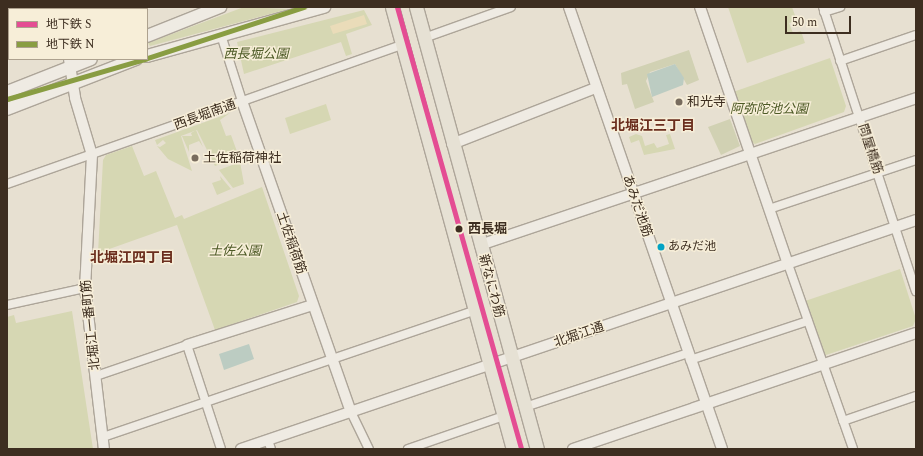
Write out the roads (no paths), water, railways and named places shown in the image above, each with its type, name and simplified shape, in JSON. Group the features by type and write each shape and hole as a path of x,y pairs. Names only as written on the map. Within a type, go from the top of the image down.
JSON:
{"main road":[{"path":"148,56 221,34 324,7"},
{"name":"新なにわ筋","path":"392,7 513,449"},
{"name":"新なにわ筋","path":"416,7 452,144 537,449"},
{"path":"148,36 214,8"},
{"path":"7,92 70,63 86,60"},
{"path":"7,110 133,60"}],"street":[{"path":"424,38 511,7"},
{"name":"あみだ池筋","path":"569,7 670,304 722,449"},
{"path":"700,7 853,449"},
{"path":"824,10 840,7"},
{"name":"問屋橋筋","path":"824,10 877,172 914,277 916,291"},
{"name":"土佐稲荷筋","path":"221,34 242,101 330,359 351,412 369,449"},
{"path":"840,61 916,36"},
{"name":"西長堀南通","path":"7,184 402,45"},
{"name":"北堀江一番町筋","path":"70,63 72,83 92,155 85,288 104,449"},
{"path":"452,144 596,88"},
{"path":"480,245 916,98"},
{"path":"769,209 916,160"},
{"name":"北堀江通","path":"241,449 270,444 351,412 916,220"},
{"path":"7,305 85,288"},
{"path":"96,376 312,305"},
{"path":"103,438 206,401 474,311"},
{"path":"525,407 808,321"},
{"path":"573,449 916,333"},
{"path":"187,345 220,449"},
{"path":"843,420 916,396"},
{"path":"408,449 504,416"}],"metro line":[{"name":"N","path":"148,58 304,7"},
{"name":"S","path":"397,7 521,449"},
{"name":"N","path":"7,99 142,60"}],"place":[{"name":"和光寺","path":"679,102"},
{"name":"土佐稲荷神社","path":"195,158"},
{"name":"西長堀","path":"459,229"},
{"name":"あみだ池","path":"661,247"}],"district":[{"name":"北堀江三丁目","path":"653,126"},
{"name":"北堀江四丁目","path":"132,258"}],"park label":[{"name":"西長堀公園","path":"256,54"},
{"name":"阿弥陀池公園","path":"769,109"},
{"name":"土佐公園","path":"235,251"}]}
